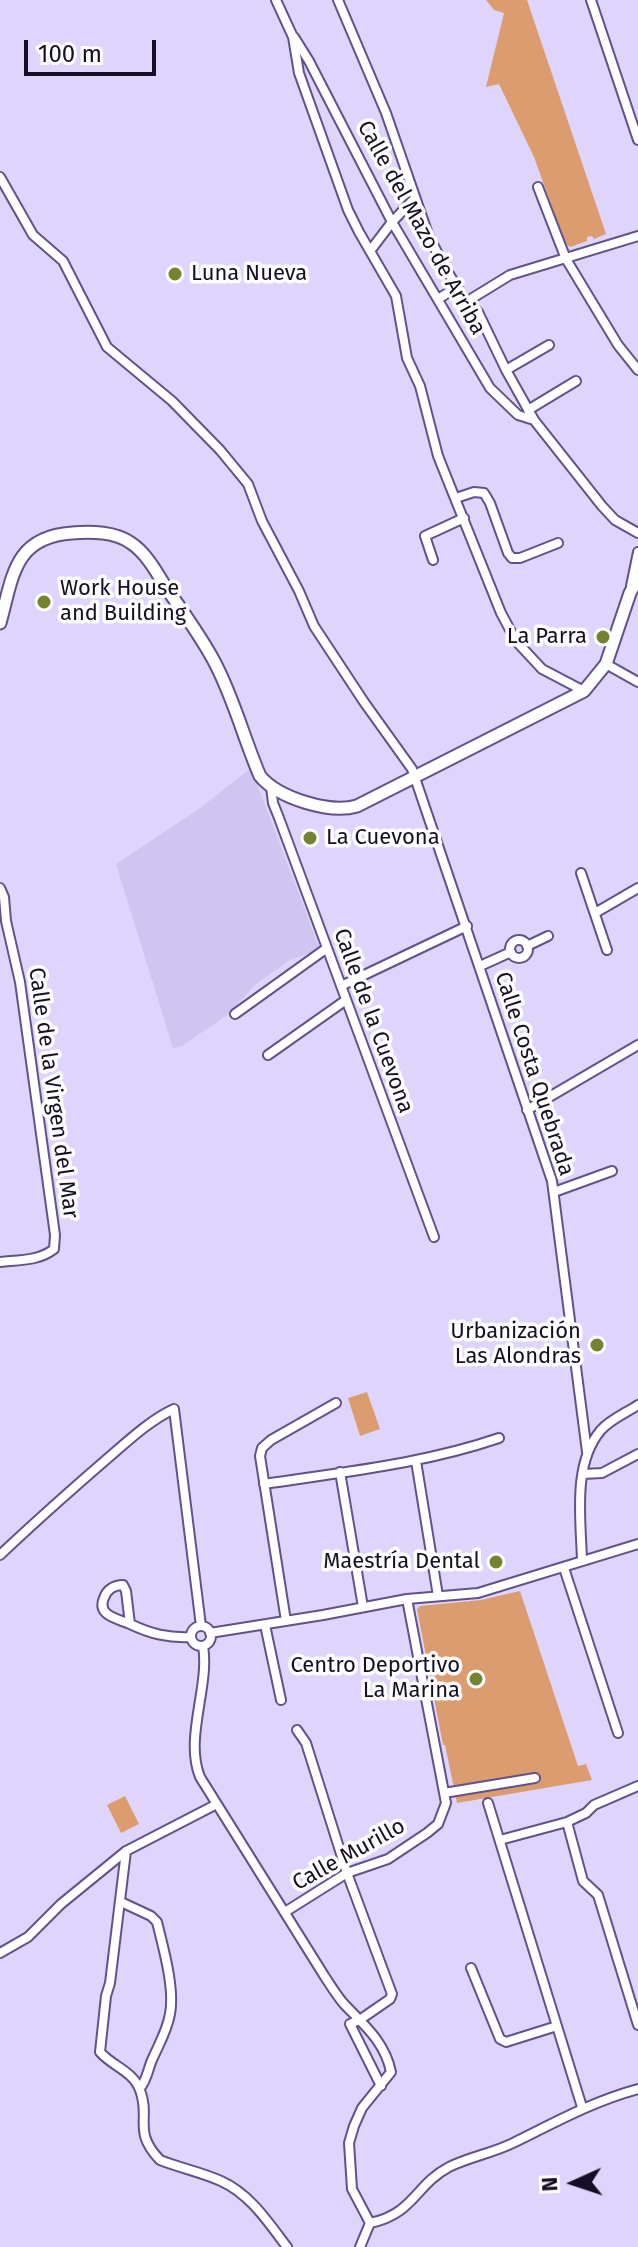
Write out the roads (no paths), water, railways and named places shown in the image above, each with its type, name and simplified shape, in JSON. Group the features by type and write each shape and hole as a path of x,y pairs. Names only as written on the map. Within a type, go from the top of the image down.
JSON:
{"main road":[{"path":"0,623 18,563 23,553 41,540 73,533 97,533 119,536 129,541 139,549 158,575 216,663 260,776 271,787 339,810 357,806 584,691 606,664 638,578"}],"street":[{"name":"Calle del Mazo de Arriba","path":"276,0 392,222 490,388 518,415 534,420"},
{"path":"338,0 377,90 429,237 466,302 478,312 534,420 602,506 615,520 634,531 638,539"},
{"path":"591,0 638,140"},
{"name":"Calle del Mazo de Arriba","path":"293,37 299,73 348,210 396,296 407,358 420,386 438,456 491,588 516,641 542,669 584,691"},
{"path":"0,177 33,235 63,261 107,347 172,401 248,484 262,521 314,626 415,777"},
{"path":"538,187 566,259 618,345 638,370"},
{"path":"370,251 415,198"},
{"path":"466,302 510,275 638,236"},
{"path":"438,299 457,287"},
{"path":"506,370 549,345"},
{"path":"528,410 576,381"},
{"path":"456,498 474,492 484,493 512,558 520,558 558,543"},
{"path":"433,560 425,536 464,518"},
{"path":"630,593 638,552"},
{"path":"606,664 638,682"},
{"name":"Calle Costa Quebrada","path":"415,777 549,1169 584,1418"},
{"name":"Calle de la Cuevona","path":"271,787 273,803 434,1237"},
{"path":"279,818 279,807 292,796"},
{"path":"581,873 607,950"},
{"name":"Calle de la Virgen del Mar","path":"0,888 20,982 55,1235 54,1249 46,1256 0,1262"},
{"path":"595,913 638,888"},
{"path":"341,986 467,926"},
{"name":"Calle Costa Quebrada","path":"480,966 511,952 515,957 522,957 527,946 548,936"},
{"path":"235,1014 327,948"},
{"path":"268,1055 346,1000"},
{"path":"527,1110 638,1045"},
{"name":"Calle Costa Quebrada","path":"554,1192 612,1171"},
{"path":"286,1621 260,1456 262,1448 271,1440 336,1403"},
{"path":"587,1452 603,1428 638,1405"},
{"path":"0,1555 128,1441 164,1413 174,1409 201,1626"},
{"path":"584,1418 589,1425 603,1428"},
{"path":"582,1561 581,1503 587,1452 584,1418"},
{"path":"264,1484 416,1461 499,1438"},
{"path":"583,1474 602,1473 638,1454"},
{"path":"416,1461 438,1596"},
{"path":"340,1472 363,1607"},
{"path":"210,1633 407,1599 478,1593 638,1544"},
{"path":"564,1568 618,1733"},
{"path":"130,1624 126,1591 119,1584 107,1592 101,1605 109,1615 137,1629 157,1635 191,1637"},
{"name":"Calle Murillo","path":"285,1912 347,1873 388,1859 438,1824 446,1803 407,1599"},
{"path":"265,1625 281,1700"},
{"path":"201,1626 210,1633 209,1643 203,1646 195,1644 191,1637 195,1628 201,1626"},
{"name":"Calle Murillo","path":"203,1646 195,1759 200,1777 342,2002 361,2019 388,2056 391,2072 381,2086"},
{"path":"297,1730 306,1743 347,1873 392,1994 390,1999 350,2024 381,2086 362,2108 349,2143 352,2189 370,2223"},
{"path":"444,1793 535,1778"},
{"path":"500,1840 567,1822 586,1813 594,1805 638,1786"},
{"path":"488,1803 582,2107"},
{"path":"0,1953 28,1937 61,1904 126,1851 217,1804"},
{"path":"567,1822 583,1881 598,1895 638,2025"},
{"path":"126,1851 100,2052 125,2071 140,2088 144,2134 154,2154 160,2160 235,2188 261,2212 287,2247"},
{"path":"121,1902 157,1922 169,1986 171,2010 165,2034 140,2088"},
{"path":"471,1968 500,2039 506,2042 557,2026"},
{"path":"370,2223 396,2215 429,2182 450,2167 509,2145 582,2107 638,2089"},
{"path":"360,2247 370,2223"}],"place":[{"name":"Luna Nueva","path":"175,274"},
{"name":"Work House and Building","path":"44,602"},
{"name":"La Parra","path":"603,637"},
{"name":"La Cuevona","path":"310,838"},
{"name":"Urbanización Las Alondras","path":"597,1345"},
{"name":"Maestría Dental","path":"496,1562"},
{"name":"Centro Deportivo La Marina","path":"476,1679"}]}
